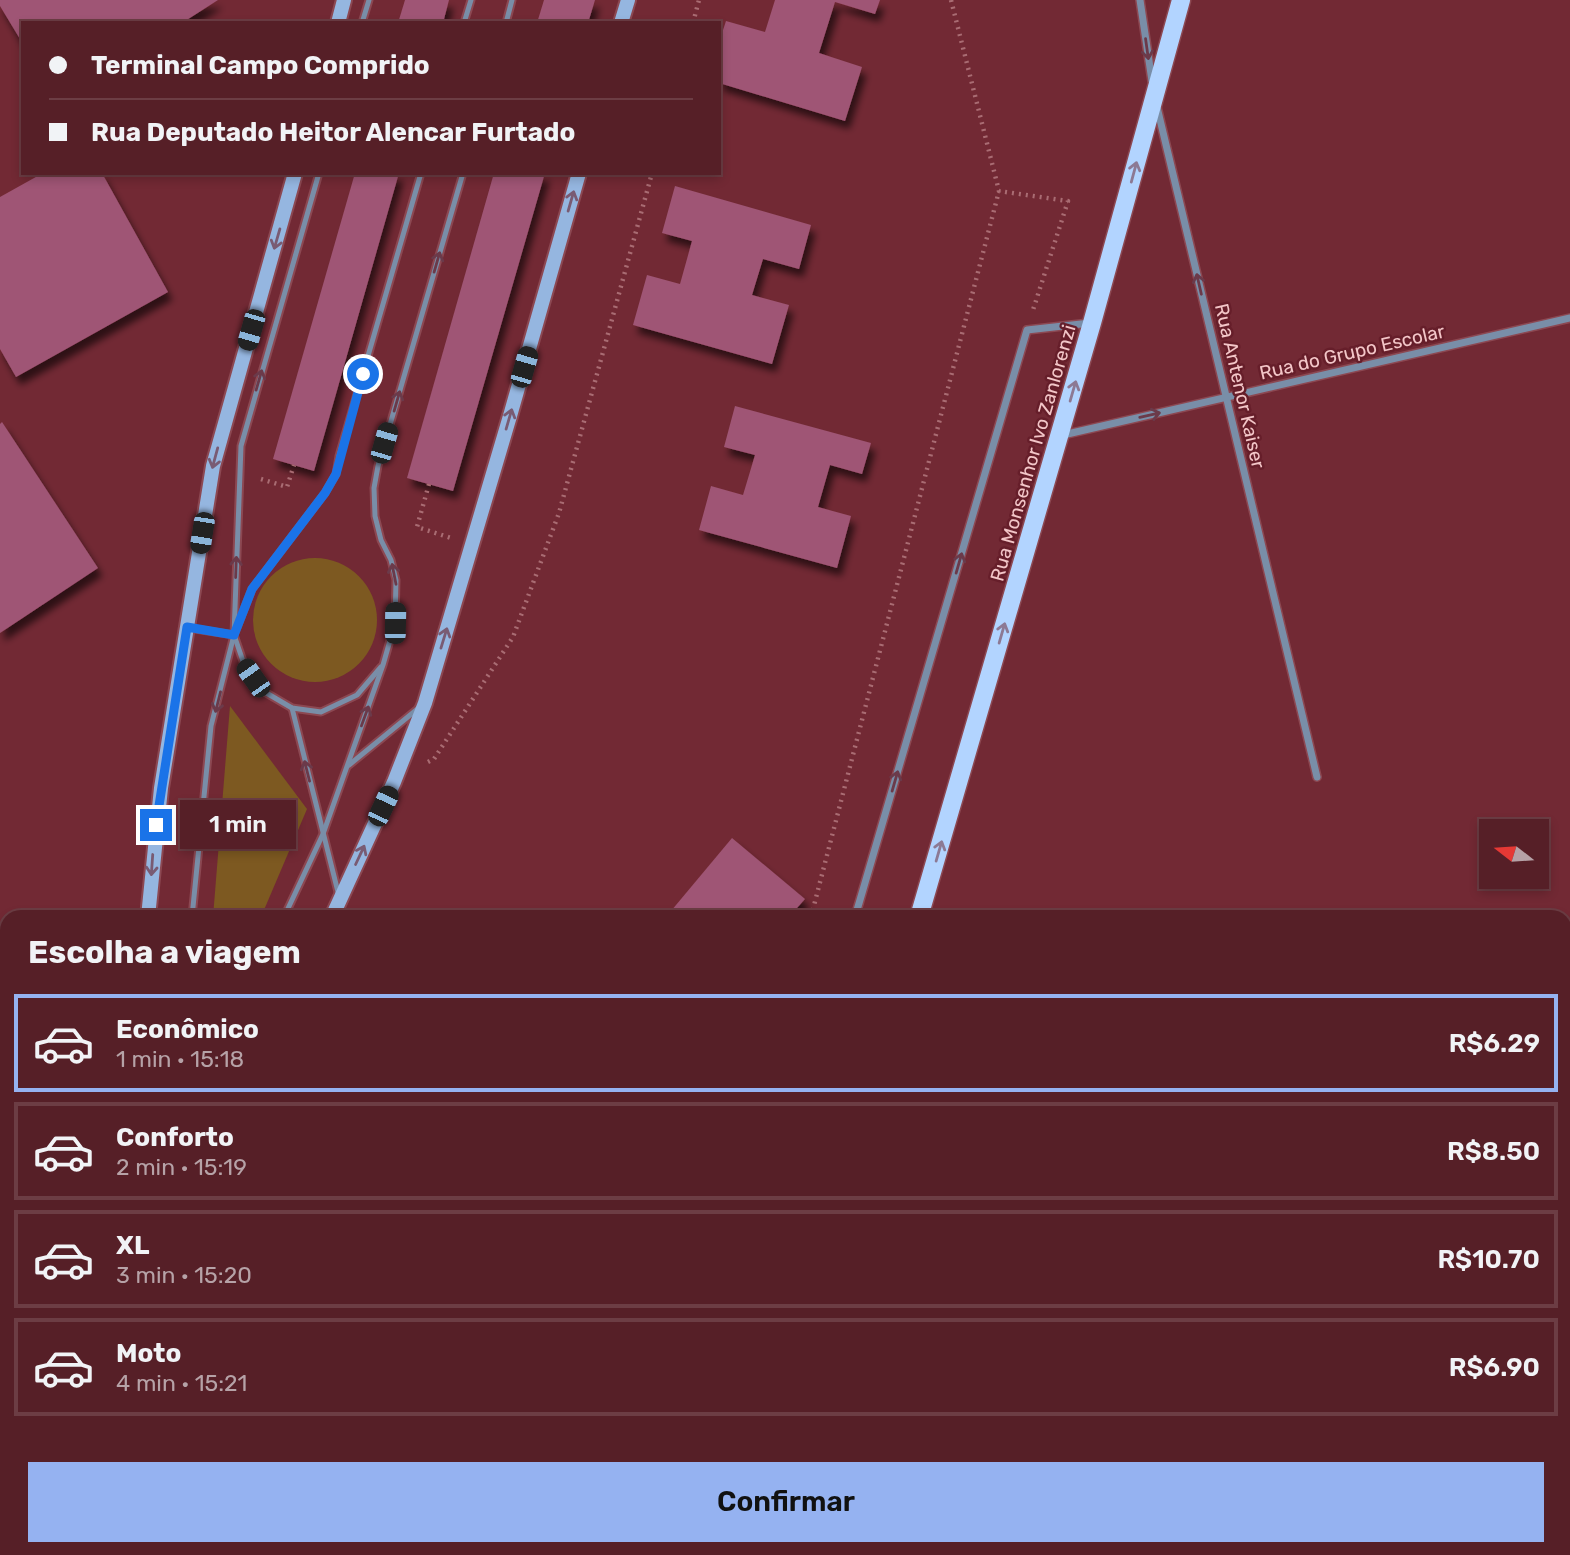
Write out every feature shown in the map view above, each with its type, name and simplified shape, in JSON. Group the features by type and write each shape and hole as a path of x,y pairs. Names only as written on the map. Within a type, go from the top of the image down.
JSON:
{"main road":[{"name":"Rua Monsenhor Ivo Zanlorenzi","path":"921,910 1060,436 1181,0"}],"street":[{"path":"339,21 344,0"},
{"path":"622,21 628,0"},
{"name":"Rua Antenor Kaiser","path":"1140,0 1155,97 1317,777"},
{"path":"149,910 161,788 213,466 294,175"},
{"path":"335,910 394,782 425,703 578,175"},
{"name":"Rua do Grupo Escolar","path":"1060,436 1570,318"},
{"path":"857,910 1027,331 1092,323"}],"lane":[{"path":"363,21 369,0"},
{"path":"465,21 471,0"},
{"path":"507,21 512,0"},
{"path":"318,175 240,446 234,635 244,664 263,691 292,708 321,712 357,695 383,665"},
{"path":"193,910 211,726 234,635 252,589 325,493 336,474 420,175"},
{"path":"287,910 323,834 383,665 395,623 396,580 375,516 374,488 378,466 462,175"},
{"path":"187,627 234,635"},
{"path":"346,767 425,703"},
{"path":"292,708 340,900"}],"path":[{"path":"693,21 699,0"},
{"path":"813,910 999,191 951,0"},
{"path":"394,782 434,759 513,637 559,513 651,175"},
{"path":"999,191 1068,201 1027,331"},
{"path":"429,484 417,527 472,544"}],"shaded area":[{"path":"315,558 339,563 359,576 372,596 377,620 372,644 359,664 339,677 315,682 291,677 271,664 258,644 253,620 258,596 271,576 291,563"},
{"path":"230,706 307,809 264,910 214,910"}],"building":[{"path":"0,0 218,0 185,21 21,21 21,41 0,6"},
{"path":"405,0 449,0 444,21 399,21"},
{"path":"544,0 595,0 589,21 538,21"},
{"path":"775,0 880,0 875,14 835,2 819,53 862,67 845,121 721,84 721,36 726,21 765,32"},
{"path":"39,175 103,175 168,292 16,377 0,349 0,197"},
{"path":"354,175 398,175 314,471 273,459"},
{"path":"493,175 544,175 453,491 407,478"},
{"path":"675,186 811,225 799,269 763,259 752,295 789,305 772,364 633,325 647,275 680,284 692,241 662,233"},
{"path":"735,406 871,443 862,474 830,465 818,507 851,516 837,568 699,530 711,486 743,495 755,455 724,447"},
{"path":"2,422 98,568 0,633 0,424"},
{"path":"732,838 805,899 795,910 672,910"}],"route":[{"path":"156,825 187,627 234,635 252,589 325,493 336,474 363,374"}]}
